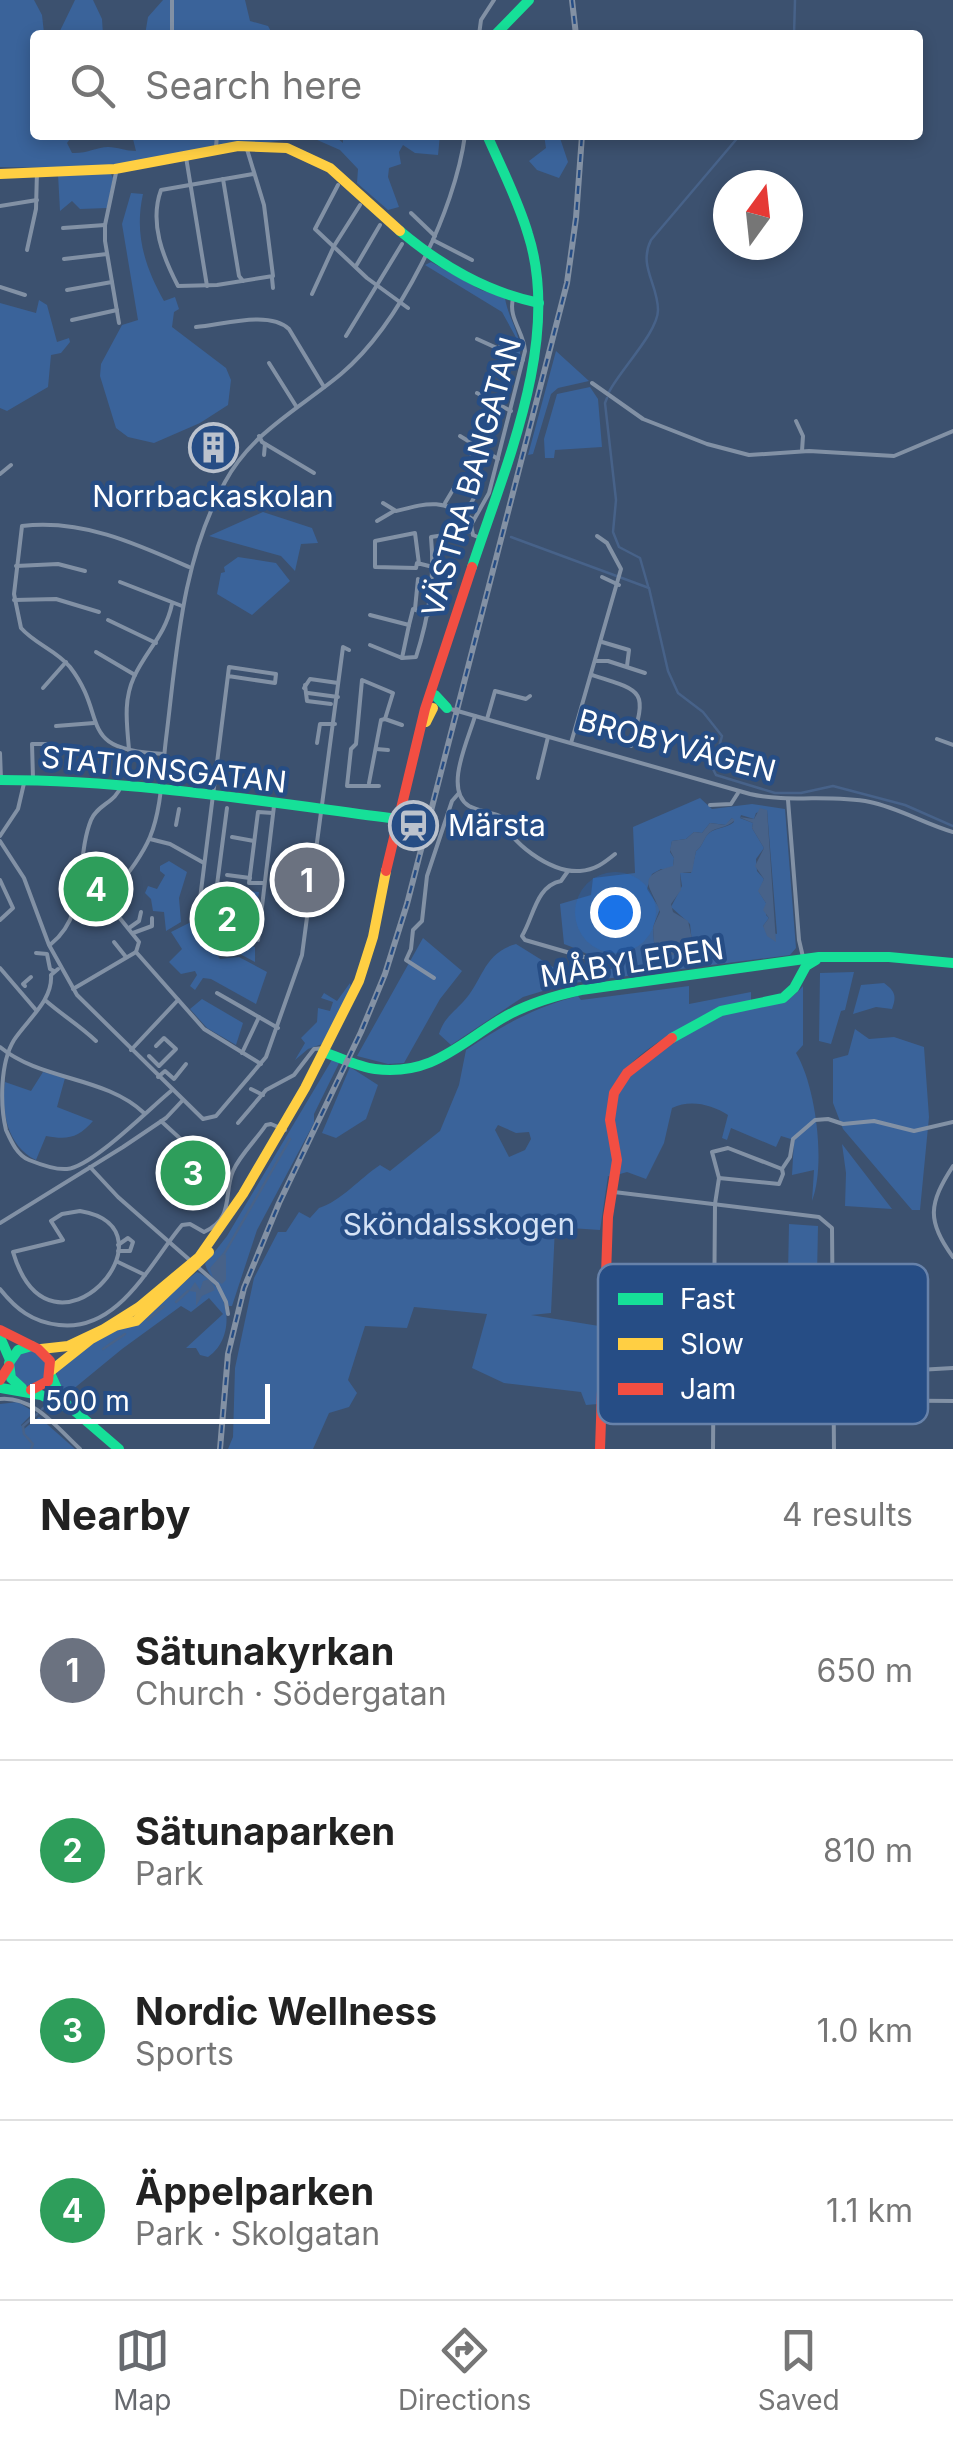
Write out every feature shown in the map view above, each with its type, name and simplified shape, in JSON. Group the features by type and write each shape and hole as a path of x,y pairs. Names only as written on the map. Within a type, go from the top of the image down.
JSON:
{"street":[{"path":"172,0 172,30"},
{"path":"479,30 480,20 494,0"},
{"path":"500,30 528,0"},
{"path":"216,151 217,140"},
{"path":"103,906 150,838 160,789 182,606 204,527 235,466 259,436 363,352 398,302 434,238 457,180 464,140"},
{"name":"VÄSTRA BANGATAN","path":"51,1372 69,1352 132,1315 195,1264 335,1053 367,959 399,817 534,365 539,336 539,302 529,235 489,140"},
{"path":"246,146 270,237 273,288"},
{"path":"0,174 118,168 246,146 286,148 324,163 426,253 469,278 513,297 539,302"},
{"path":"186,157 207,286"},
{"path":"118,168 105,225 118,324"},
{"path":"26,250 37,200 36,171"},
{"path":"254,174 164,189 160,194 158,234 164,260 178,286 272,278"},
{"path":"223,179 239,276 244,282"},
{"path":"338,185 315,225 377,286 408,308"},
{"path":"0,206 37,200"},
{"path":"312,294 334,246 360,205"},
{"path":"411,214 434,238 472,260"},
{"path":"63,228 105,225"},
{"path":"356,266 380,225"},
{"path":"346,336 402,244"},
{"path":"64,258 107,254"},
{"path":"67,290 112,282"},
{"path":"0,288 25,294"},
{"path":"471,531 489,494 523,360 525,345 510,310 513,297"},
{"path":"72,320 117,310"},
{"path":"196,327 281,322 324,387"},
{"path":"477,338 523,360"},
{"path":"269,363 297,407"},
{"path":"592,383 643,419 707,444 749,455 802,451 894,456 953,431"},
{"path":"480,392 510,411"},
{"path":"484,407 488,400"},
{"path":"796,422 803,436 802,451"},
{"path":"259,436 265,444 314,473"},
{"path":"460,436 498,459"},
{"path":"264,455 265,444"},
{"path":"471,454 476,446"},
{"path":"0,474 11,464"},
{"path":"445,503 457,483"},
{"path":"465,514 475,496"},
{"path":"377,521 394,510 431,502 445,503 474,520"},
{"path":"383,503 394,510"},
{"path":"164,754 129,750 106,740 94,724 84,688 66,662 21,628 14,600 22,526 52,524 94,530 191,568"},
{"path":"370,645 402,658 416,657 428,615 434,567 431,536 471,531 483,539"},
{"path":"414,533 419,564 416,568 375,567 376,541 414,533"},
{"path":"572,744 619,580 617,557 597,536"},
{"path":"16,566 58,564 86,571"},
{"path":"419,564 434,567"},
{"path":"602,576 619,580"},
{"path":"402,658 415,609 418,579"},
{"path":"120,582 182,606"},
{"path":"14,600 56,599 99,612"},
{"path":"129,750 126,710 135,674 168,624 172,604"},
{"path":"415,609 428,615"},
{"path":"370,614 409,625"},
{"path":"108,620 156,643"},
{"path":"602,642 629,650 626,667"},
{"path":"48,744 32,744 29,779 18,809 0,839 24,878 49,945 73,990 182,1101 204,1119 210,1119 261,1064 278,1028 306,940 342,655 346,649"},
{"path":"96,652 135,674"},
{"path":"596,661 645,673"},
{"path":"43,688 66,662"},
{"path":"198,915 229,667 276,674 275,683 229,673"},
{"path":"592,674 629,686 641,699 631,746"},
{"path":"331,704 307,701 310,679 340,685"},
{"path":"362,680 393,693 385,719 381,720 369,784 366,788 347,786 351,748 356,744 362,680"},
{"path":"306,689 338,697"},
{"path":"487,719 496,691 526,700 530,696"},
{"name":"BROBYVÄGEN","path":"434,707 739,791 788,800 872,802 953,832"},
{"path":"434,978 406,960 412,930 422,921 428,876 450,808 459,793 460,770 475,716"},
{"path":"385,719 402,725"},
{"path":"56,726 94,724"},
{"path":"317,743 320,724 335,724"},
{"path":"538,778 548,737"},
{"path":"937,739 953,745"},
{"path":"376,749 388,750"},
{"path":"0,753 0,780"},
{"name":"STATIONSGATAN","path":"0,780 160,789 274,809 322,809 399,817"},
{"path":"369,784 379,786"},
{"path":"49,945 65,928 78,896 90,822 118,796 120,786"},
{"path":"710,805 732,804 739,791"},
{"path":"459,793 470,806 500,816 507,834 568,871 592,869 616,854"},
{"path":"606,1264 608,1217 618,1160 611,1106 620,1081 661,1044 699,1021 740,1006 778,1000 788,995 797,981 799,940 788,800"},
{"path":"214,908 227,808"},
{"path":"176,825 179,809"},
{"path":"258,940 265,883 274,809 258,812 249,882 265,883"},
{"path":"232,837 254,841"},
{"path":"150,838 170,844 205,864"},
{"path":"568,871 562,882 547,886 542,892 522,936 584,957"},
{"path":"227,875 250,878"},
{"path":"0,880 12,906 0,920"},
{"path":"73,990 136,952 139,942 114,911 78,896"},
{"path":"131,931 142,912"},
{"path":"131,931 152,926 152,918"},
{"path":"114,942 126,958"},
{"path":"136,952 204,1029 261,1064"},
{"path":"36,954 48,954 54,971"},
{"path":"800,962 901,957 953,962"},
{"name":"MÅBYLEDEN","path":"335,1053 388,1069 418,1066 437,1061 515,1011 555,996 800,962"},
{"path":"0,968 36,1010"},
{"path":"54,971 60,968"},
{"path":"54,971 51,991 8,1053 0,1092 2,1119 19,1153 29,1160 62,1169 73,1167 106,1147 171,1090"},
{"path":"25,986 32,977"},
{"path":"217,993 278,1028"},
{"path":"45,1000 96,1041"},
{"path":"131,1050 178,1000"},
{"path":"242,1053 259,1017"},
{"path":"149,1056 159,1066 176,1049 164,1038 156,1046"},
{"path":"0,1046 40,1068 126,1099 144,1113"},
{"path":"238,1122 262,1095 335,1053"},
{"path":"158,1077 165,1071 174,1079 186,1064"},
{"path":"251,1089 262,1095"},
{"path":"0,1222 161,1121 182,1101"},
{"path":"782,1168 790,1157 793,1139 815,1120 843,1124 874,1121 914,1130 953,1122"},
{"path":"161,1121 185,1143"},
{"path":"0,1289 30,1318 73,1326 102,1316 128,1295 185,1224 199,1231 210,1230 228,1206 232,1174 238,1162 268,1124 283,1130"},
{"path":"715,1264 718,1178 712,1152 728,1148 782,1168"},
{"path":"953,1166 942,1181 933,1224 953,1257"},
{"path":"90,1168 212,1280 222,1291 228,1314"},
{"path":"718,1178 779,1184 784,1174 782,1168"},
{"path":"613,1192 819,1218 832,1228 832,1264"},
{"path":"80,1211 91,1213 111,1227 118,1248 117,1261 102,1286 90,1295 59,1302 28,1285 20,1276 12,1252 63,1240 51,1221 62,1214 80,1211"},
{"path":"117,1261 146,1274"},
{"path":"102,1286 108,1292"},
{"path":"58,1309 59,1302"},
{"name":"VÄSTRA BANGATAN","path":"36,1348 63,1348 132,1315"},
{"path":"0,1334 48,1356 57,1393 118,1449"},
{"path":"0,1334 11,1378 69,1407"},
{"path":"0,1389 18,1350 36,1348"},
{"path":"928,1369 953,1368"},
{"path":"0,1389 43,1386 51,1372"},
{"path":"0,1389 48,1398 84,1420"},
{"path":"0,1389 28,1403 80,1449"},
{"path":"928,1400 953,1401"},
{"path":"600,1449 603,1424"},
{"path":"713,1424 713,1449"},
{"path":"833,1424 834,1449"}],"green space":[{"path":"0,0 34,0 42,15 44,30 30,30 30,140 69,140 72,153 108,147 136,151 133,140 284,140 100,168 0,167"},
{"path":"75,0 93,0 103,30 60,30"},
{"path":"163,0 245,0 250,21 270,30 146,30 148,17"},
{"path":"317,140 440,140 438,155 415,153 403,145 399,152 401,164 389,168 388,177 399,207 388,210 357,183 358,169 340,150"},
{"path":"545,140 561,140 568,162 559,178 537,170 529,161 546,148"},
{"path":"110,172 113,178 107,208 80,209 72,201 60,211 58,174"},
{"path":"131,193 143,194 141,236 151,276 164,301 175,297 179,309 174,312 172,327 226,368 231,380 228,405 200,423 154,443 128,437 116,428 100,376 101,364 122,325 138,320 122,224"},
{"path":"431,262 481,290 505,298 519,340 520,355 514,354 519,343 502,312 425,265"},
{"path":"39,300 47,305 57,342 69,338 70,342 61,353 51,355 48,387 7,411 0,408 0,303 36,313"},
{"path":"556,351 589,381 558,388 551,394 533,454 528,455"},
{"path":"590,387 598,399 602,447 555,450 554,458 545,458 544,439 557,394"},
{"path":"263,512 312,528 318,543 301,544 295,571 281,556 209,536"},
{"path":"238,557 276,563 290,581 252,615 217,594 224,567"},
{"path":"700,798 712,809 752,804 785,809 796,948 790,955 566,984 523,997 451,1045 439,1034 444,1024 470,994 490,961 505,948 516,944 569,977 615,968 564,944 560,904 591,895 593,878 635,873 633,827","holes":["767,810 777,934 763,926 769,918 759,892 764,879 757,871 756,859 764,848 753,823 740,818 741,815 754,819 756,813","732,818 734,822 706,836 696,851 691,873 673,865 672,841 686,839 694,832 702,833 710,823 726,825","661,869 680,873 682,886 671,907 690,924 692,943 698,950 688,948 679,955 668,955 654,942 653,927 660,909 647,889 652,874"]},
{"path":"169,861 187,872 179,898 181,922 166,931 164,912 153,911 151,899 145,893 148,886 157,889 165,875 160,866"},
{"path":"223,888 259,892 251,946 255,947 255,962 240,954 221,955 198,926 200,913 222,902"},
{"path":"193,921 220,959 239,957 267,972 256,1004 211,979 203,978 195,990 190,986 197,975 195,971 181,974 169,962 182,949 171,932"},
{"path":"423,938 462,971 440,999 404,1063 388,1064 357,1056"},
{"path":"854,972 831,1044 819,1041 820,973"},
{"path":"350,983 325,1043 308,1049 295,1060 305,1043 301,1038 317,1022 318,1008 330,1011 333,1002 321,998 324,993 337,1001"},
{"path":"884,983 894,994 892,1009 876,1007 853,1014 861,985"},
{"name":"Sköndalsskogen","path":"689,986 689,1004 751,992 751,1000 664,1038 626,1069 613,1087 608,1107 613,1169 611,1177 608,1176 600,1230 555,1227 551,1313 531,1315 598,1326 598,1404 586,1405 581,1392 504,1383 472,1368 487,1314 414,1307 407,1328 365,1326 348,1380 357,1393 349,1407 329,1413 313,1449 228,1449 233,1437 235,1368 254,1278 278,1232 286,1232 299,1212 310,1218 380,1165 390,1171 440,1131 459,1085 466,1050 533,1011 578,996 581,1000","holes":["498,1125 516,1133 529,1132 531,1139 525,1150 509,1157 495,1130"]},
{"path":"803,986 803,1045 796,1053 809,1085 817,1126 818,1167 812,1201 814,1170 792,1175 794,1140 781,1136 776,1147 731,1128 727,1140 722,1138 728,1115 701,1104 672,1108 664,1143 646,1179 627,1172 620,1174 614,1106 622,1085 633,1072 703,1022 732,1009 788,999"},
{"path":"202,999 243,1023 236,1045 207,1028 190,1009"},
{"path":"855,1029 869,1039 894,1037 924,1047 929,1117 920,1210 912,1210 843,1129 833,1103 833,1059 848,1055"},
{"path":"333,1058 340,1061 314,1114 314,1123 257,1230 229,1306 205,1264 227,1236"},
{"path":"350,1067 378,1085 366,1119 336,1138 322,1133"},
{"path":"43,1072 65,1078 57,1107 93,1121 72,1136 46,1136 36,1160 12,1137 5,1116 4,1093 5,1082 31,1091"},
{"path":"842,1144 892,1209 845,1206"},
{"path":"789,1224 818,1226 817,1264 788,1264"},
{"path":"197,1272 217,1288 226,1312 224,1337 208,1357 200,1355 196,1348 186,1348 223,1314 209,1298 191,1312 181,1306 66,1395 61,1392 56,1372 68,1356 128,1324 135,1325"},
{"path":"30,1350 43,1355 48,1368 43,1381 30,1386 17,1381 12,1368 17,1355"},
{"path":"18,1402 34,1412 21,1425 24,1429 39,1417 75,1449 0,1449 0,1404"}],"shaded area":[{"path":"760,808 767,810 776,942 767,936 763,926 769,918 758,891 764,879 755,866 764,848 753,823 739,817 754,819"},
{"path":"732,818 732,823 707,835 696,851 692,872 680,873 681,890 671,904 673,912 688,921 693,943 701,948 668,955 654,942 653,927 660,912 649,879 673,866 672,841 686,839 694,832 702,833 710,823 725,825"},
{"path":"223,1253 226,1280 222,1284 215,1280 215,1290 202,1296 196,1306 196,1292 189,1291 195,1282 200,1290 203,1281 213,1278 210,1268"}],"waterway":[{"path":"794,30 795,0"},
{"path":"609,392 656,319 657,301 647,258 651,240 736,140"},
{"path":"607,398 616,500 613,532 619,547 640,558 648,586"},
{"path":"511,537 649,588 668,671 678,693 703,712 722,736 713,769 716,775 775,793 801,793 833,786 905,805 953,826"},
{"path":"224,1254 290,1139"},
{"path":"176,1302 188,1291"},
{"path":"148,1320 164,1306"},
{"path":"103,1349 125,1334"},
{"path":"42,1409 49,1404"},
{"path":"31,1449 33,1444 24,1434 23,1426 37,1414"}],"railway":[{"path":"572,0 575,30"},
{"path":"220,1449 228,1354 244,1288 279,1203 361,1032 407,904 567,283 582,140"}],"traffic: fast":[{"path":"500,30 529,0"},
{"path":"472,567 525,402 538,316 537,274 528,234 489,140"},
{"path":"400,231 465,276 539,303"},
{"path":"435,695 447,708"},
{"path":"0,780 150,788 398,819"},
{"path":"323,1052 369,1068 412,1068 443,1056 520,1009 581,990 819,957 889,957 953,963"},
{"path":"672,1038 721,1011 783,998 794,988 806,966 816,960"},
{"path":"0,1337 10,1360"},
{"path":"22,1388 11,1378 9,1363 18,1350 32,1346"},
{"path":"51,1375 62,1400 119,1449"},
{"path":"1,1388 41,1395 64,1406"}],"traffic: slow":[{"path":"0,174 115,169 238,146 287,148 330,168 400,231"},
{"path":"426,722 433,708"},
{"path":"41,1349 68,1346 104,1329 139,1307 199,1257 243,1194 305,1088 359,981 373,937 386,871"},
{"path":"52,1370 91,1339 115,1326 136,1321 209,1252"}],"traffic: jam":[{"path":"386,871 425,709 472,567"},
{"path":"606,1264 608,1217 617,1160 610,1120 614,1093 627,1073 672,1038"},
{"path":"0,1330 38,1349 50,1361 48,1381 31,1390"},
{"path":"0,1380 9,1366"},
{"path":"600,1449 601,1424"}],"place":[{"name":"Norrbackaskolan","path":"213,447"},
{"name":"Märsta","path":"413,825"},
{"name":"Sätunakyrkan","path":"307,880"},
{"name":"Äppelparken","path":"96,889"},
{"name":"Sätunaparken","path":"227,919"},
{"name":"Nordic Wellness","path":"193,1173"}]}
